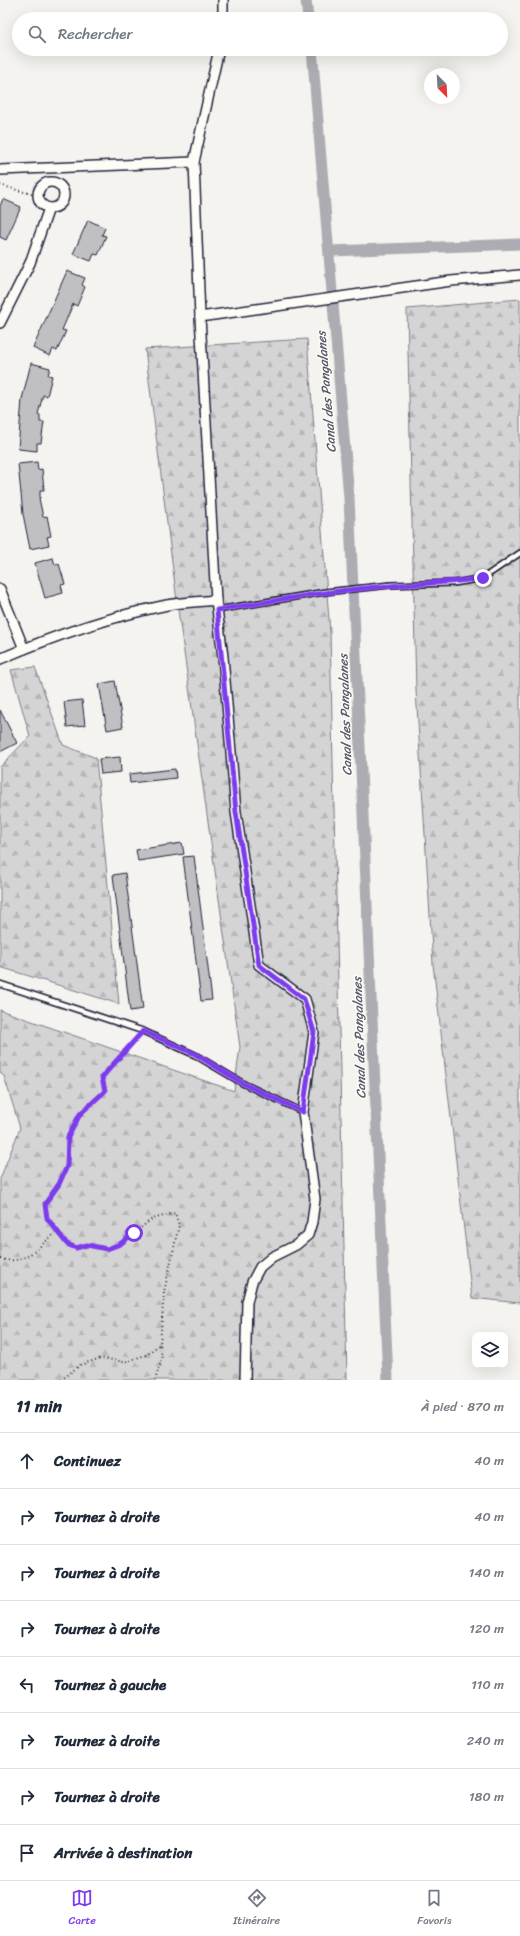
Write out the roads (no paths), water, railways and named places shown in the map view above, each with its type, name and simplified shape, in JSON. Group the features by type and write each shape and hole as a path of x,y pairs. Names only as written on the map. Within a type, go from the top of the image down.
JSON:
{"street":[{"path":"223,0 223,12"},
{"path":"217,56 194,162 200,317 216,600 236,812 259,965 304,999 314,1032 303,1112 315,1199 312,1222 308,1235 296,1245 272,1257 260,1267 252,1282 247,1302 245,1380"},
{"path":"0,170 194,162"},
{"path":"46,183 55,183 62,188 63,200 57,206 49,208 41,204 38,196 40,188 46,183"},
{"path":"0,323 30,263 49,208"},
{"path":"200,317 451,281 520,275"},
{"path":"0,589 24,649"},
{"path":"0,659 74,630 118,617 168,605 216,600"}],"lane":[{"path":"217,610 325,592 390,586 455,583 483,578 520,553"},
{"path":"0,984 143,1031 195,1054 244,1084 303,1112"}],"waterway":[{"name":"Canal des Pangalanes","path":"306,0 307,12"},
{"name":"Canal des Pangalanes","path":"313,56 349,498 388,1380"},
{"path":"330,251 520,244"}]}
